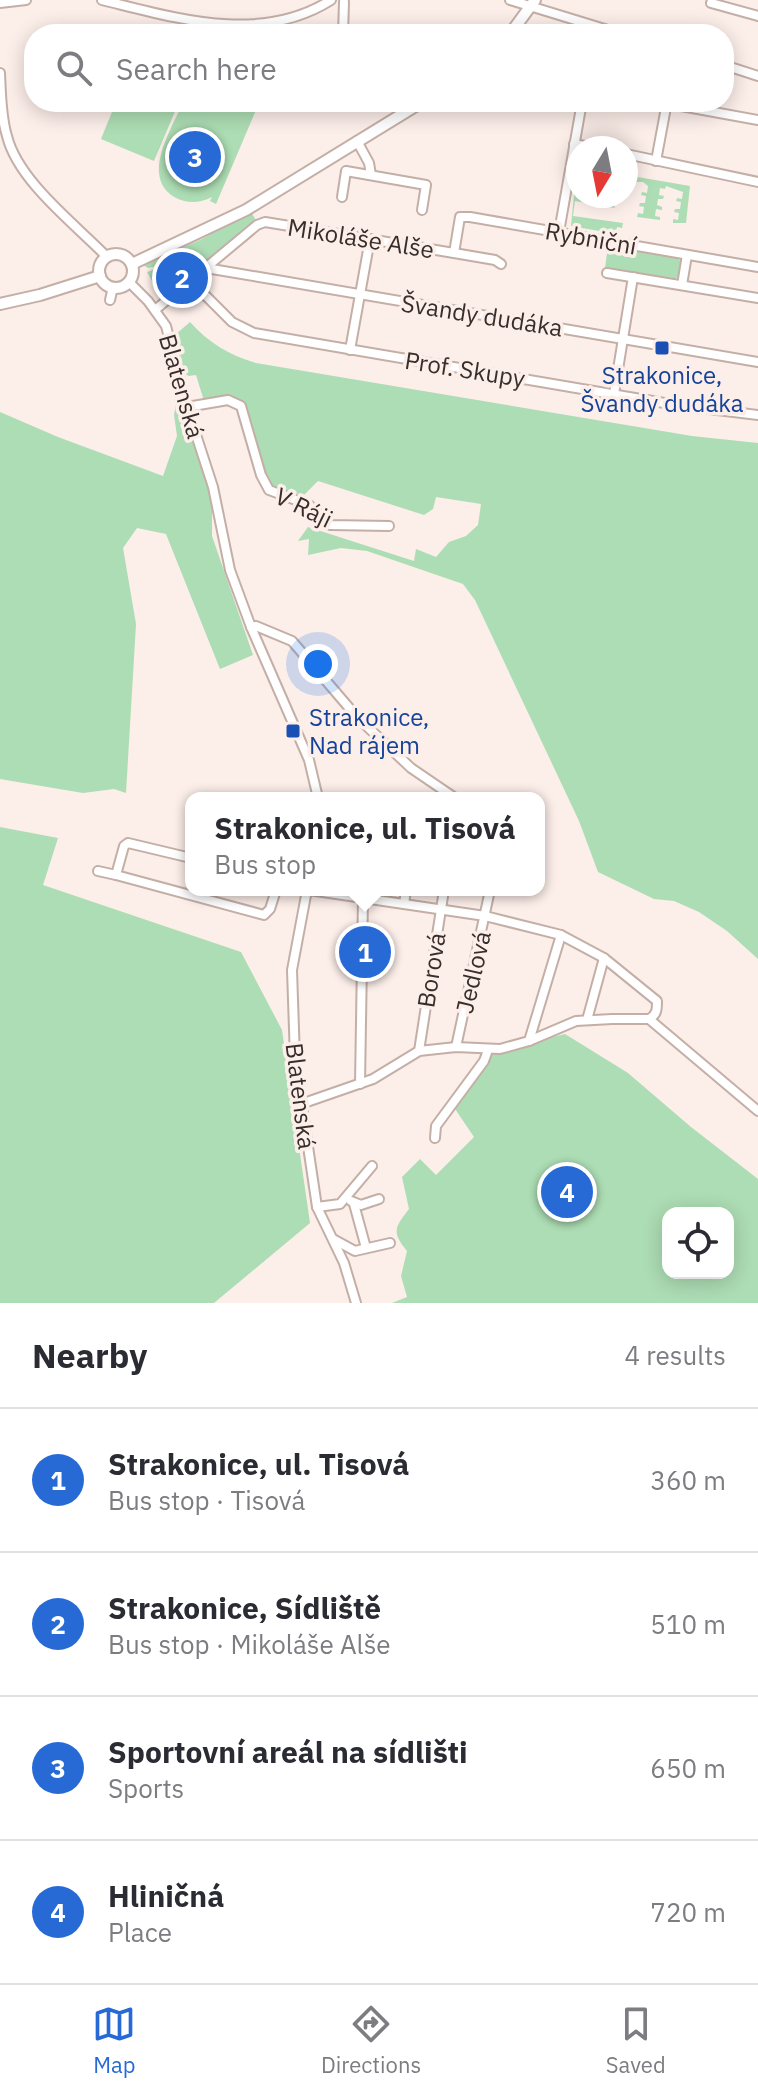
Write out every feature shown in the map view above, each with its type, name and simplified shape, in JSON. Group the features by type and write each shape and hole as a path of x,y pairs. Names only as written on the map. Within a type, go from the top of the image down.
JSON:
{"main road":[{"path":"517,24 533,3"},
{"path":"132,264 246,210 405,112"},
{"path":"121,255 132,264 133,274 122,287 105,283 100,276 100,265 107,257 121,255"},
{"path":"0,304 100,276"}],"street":[{"path":"0,3 26,0"},
{"path":"102,0 221,24"},
{"path":"248,24 300,16 339,0 342,24"},
{"path":"510,0 533,3 593,24"},
{"path":"711,3 758,16"},
{"path":"734,68 758,76"},
{"path":"0,73 3,134 17,161 107,257"},
{"path":"576,136 580,112"},
{"path":"656,161 663,112"},
{"path":"717,112 758,120"},
{"path":"357,141 369,163 371,175"},
{"path":"638,157 758,182"},
{"path":"342,197 346,171 371,175 426,185 422,210"},
{"path":"559,232 566,191"},
{"name":"Rybniční","path":"454,253 460,217 758,267"},
{"name":"Mikoláše Alše","path":"155,310 265,222 495,260 501,264"},
{"path":"350,350 370,239"},
{"path":"682,285 687,255"},
{"name":"Švandy dudáka","path":"206,268 758,362"},
{"path":"607,273 758,298"},
{"path":"614,394 633,277"},
{"name":"Prof. Skupy","path":"191,281 221,313 242,328 264,335 758,415"},
{"name":"Blatenská","path":"129,282 155,310 168,333 216,501 230,570 251,627 309,760 317,792"},
{"path":"110,300 113,287"},
{"name":"V Ráji","path":"187,407 228,400 241,406 261,475 271,493 309,505 330,525 389,526"},
{"path":"251,627 270,630 292,641 357,717 411,768 446,792"},
{"path":"116,875 124,846 128,843 185,857"},
{"path":"98,871 185,894"},
{"path":"194,896 264,915 270,909 274,896"},
{"name":"Blatenská","path":"307,896 292,970 291,998 301,1104 317,1207 344,1263 355,1299"},
{"path":"357,896 485,916 561,935 604,958 657,1001 657,1010 649,1019"},
{"path":"404,904 405,896"},
{"name":"Borová","path":"419,1051 443,896"},
{"name":"Jedlová","path":"456,1047 489,896"},
{"path":"360,1084 363,898"},
{"path":"529,1041 561,935"},
{"path":"587,1020 604,958"},
{"path":"301,1104 360,1084 419,1051 456,1047 488,1050 529,1041 576,1021 649,1019 758,1111"},
{"path":"435,1138 436,1126 484,1061 488,1050"},
{"path":"366,1248 351,1201 372,1166"},
{"path":"317,1207 351,1201 361,1205 379,1199"},
{"path":"332,1239 355,1251 390,1243"}],"green space":[{"path":"112,112 175,112 154,161 101,139"},
{"path":"178,112 255,112 216,204 210,201 212,197 203,201 185,201 165,189 159,166 166,139"},
{"path":"638,177 690,186 686,223 673,223 673,219 678,220 679,213 674,212 680,209 681,202 676,201 677,198 682,199 683,192 666,186 665,189 660,188 659,195 664,196 658,199 657,205 662,210 656,209 655,216 660,220 637,217 638,213 643,214 644,207 639,206 645,203 646,196 641,195 642,192 647,193 648,186 638,182"},
{"path":"573,208 573,216 623,223 622,228 617,227 616,234 571,226"},
{"path":"251,212 257,222 207,261 196,256 148,268 143,265 200,240"},
{"path":"608,246 678,258 681,262 679,276 674,280 605,268"},
{"path":"164,266 178,273 180,285 162,299 147,272"},
{"path":"190,322 220,347 256,363 692,436 758,443 758,959 727,931 699,912 674,901 654,899 598,872 579,821 475,600 463,584 367,551 341,548 308,555 309,539 298,541 308,527 414,561 416,549 436,557 449,542 466,536 478,525 481,504 436,497 433,509 424,515 318,481 300,499 271,494 240,405 204,401 196,375 185,374 175,335"},
{"path":"177,399 212,493 212,536 253,655 220,669 166,534 137,528 123,548 136,624 126,793 114,789 83,793 0,779 0,412 163,476 177,436 174,415"},
{"path":"0,827 58,838 43,885 241,952 282,1030 310,1223 214,1303 0,1303"},
{"path":"565,1034 628,1073 758,1179 758,1303 392,1303 407,1297 401,1276 407,1251 397,1234 398,1225 409,1209 402,1177 420,1159 436,1175 474,1137 451,1103 490,1052"}],"place":[{"name":"Sportovní areál na sídlišti","path":"195,157"},
{"name":"Strakonice, Sídliště","path":"182,278"},
{"name":"Strakonice, Švandy dudáka","path":"662,348"},
{"name":"Strakonice, Nad rájem","path":"293,731"},
{"name":"Strakonice, ul. Tisová","path":"365,952"},
{"name":"Hliničná","path":"567,1192"}]}
